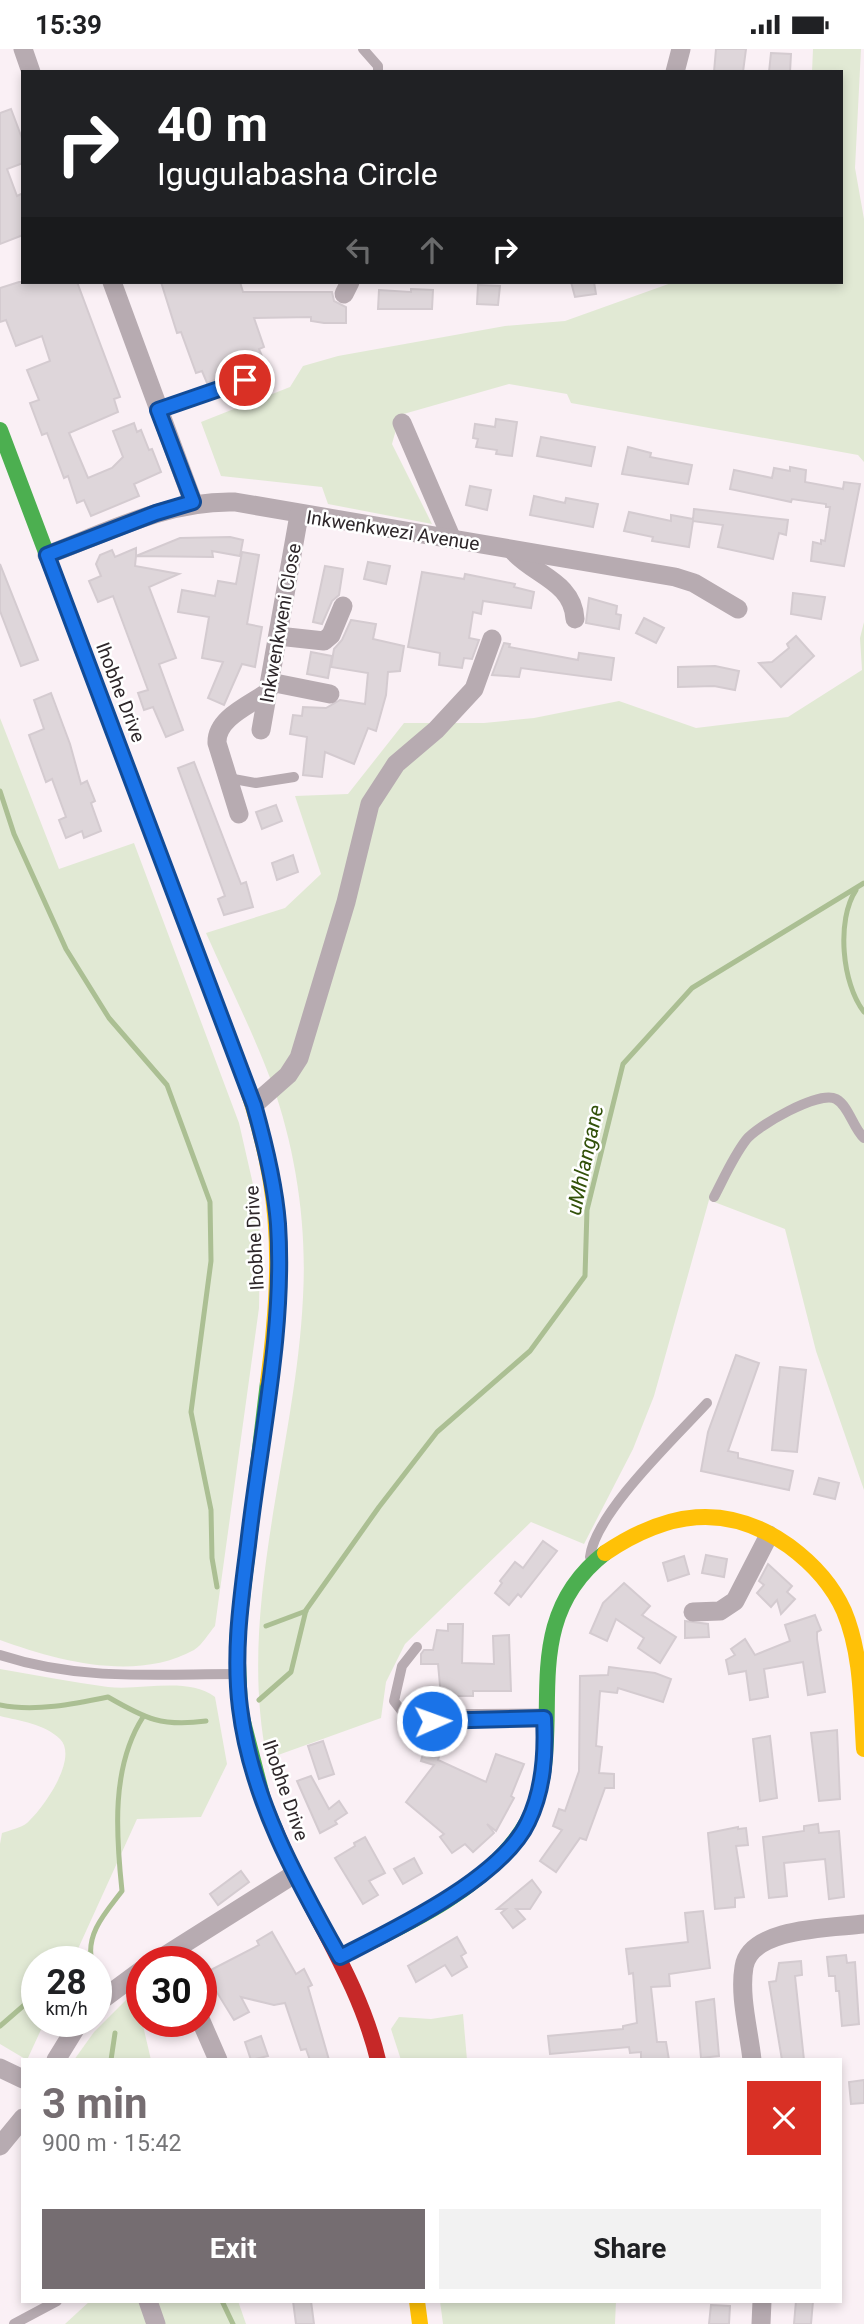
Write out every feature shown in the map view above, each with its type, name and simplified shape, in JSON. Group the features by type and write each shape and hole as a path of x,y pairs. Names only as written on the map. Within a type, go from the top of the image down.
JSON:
{"street":[{"path":"23,49 30,70"},
{"path":"676,70 681,49"},
{"path":"113,284 193,502"},
{"path":"402,423 451,537"},
{"name":"Ihobhe Drive","path":"0,431 254,1105 268,1154 278,1221 278,1303 237,1640 236,1674 240,1710 253,1769 293,1875 340,1957 369,2023 378,2058"},
{"name":"Inkwenkwezi Avenue","path":"47,555 156,513 193,502 234,502 675,577 694,583 738,609"},
{"name":"Inkwenkweni Close","path":"261,730 299,515"},
{"path":"511,549 564,590 572,604 575,619"},
{"path":"278,636 324,641 331,635 343,606"},
{"path":"254,1105 288,1075 299,1058 346,902 365,821 374,795 396,764 467,698 478,684 492,639"},
{"path":"239,814 217,743 220,726 269,687 330,694"},
{"path":"340,1957 463,1888 500,1858 516,1840 527,1825 541,1782 546,1747 545,1657 551,1626 570,1588 590,1564 620,1542 664,1523 718,1517 745,1522 803,1555 836,1596 850,1634 860,1670 864,1749"},
{"path":"693,1612 720,1611 735,1601 769,1535"},
{"path":"418,1719 544,1718"},
{"path":"183,1946 293,1875"},
{"path":"752,2058 744,1965 752,1949 771,1937 864,1924"},
{"path":"57,2058 70,2037"},
{"path":"208,2037 217,2058"},
{"path":"0,2068 21,2077"},
{"path":"149,2303 156,2324"},
{"path":"417,2303 419,2324"},
{"path":"761,2324 762,2303"}],"lane":[{"path":"363,49 378,66 378,70"},
{"path":"158,410 267,372"},
{"path":"228,778 256,783 294,777"},
{"path":"714,1197 748,1138 756,1130 815,1098 828,1096 840,1102 864,1138"},
{"path":"590,1564 593,1543 610,1514 707,1403"},
{"path":"416,1647 402,1666 394,1701 401,1710 418,1719"},
{"path":"0,1655 74,1672 135,1677 236,1674"},
{"path":"14,2324 53,2303"}],"green space":[{"path":"813,49 861,49 855,168 864,219 864,462 858,455 571,403 567,394 509,384 400,415 392,444 432,524 328,504 322,487 221,476 201,422 290,387 303,366 338,356 505,326 565,321 668,284 843,284 843,70 812,70"},
{"path":"864,622 864,1490 816,1351 785,1229 709,1200 654,1396 633,1449 584,1544 531,1522 405,1644 386,1682 381,1718 267,1759 259,1702 259,1644 263,1587 298,1354 303,1297 303,1243 298,1189 288,1135 272,1083 206,933 285,908 321,874 295,796 348,794 404,723 484,723 534,718 619,701 696,728 788,717 862,670 860,638"},
{"path":"0,718 59,869 134,843 239,1123 257,1202 260,1237 259,1308 215,1626 194,1650 171,1660 147,1665 97,1665 72,1661 0,1640"},
{"path":"0,1669 108,1687 191,1687 215,1697 227,1764 201,1817 137,1819 79,1946 21,1946 21,2037 38,2037 28,2058 24,2058 0,2044 0,1844 2,1833 27,1823 42,1807 57,1783 65,1758 65,1747 60,1739 32,1724 0,1716"},
{"path":"126,2000 126,2037 146,2037 151,2058 75,2058 90,2037 112,2037 112,2014"},
{"path":"463,2014 467,2058 400,2058 391,2029 399,2017 431,2019"},
{"path":"88,2303 239,2303 246,2324 65,2324"},
{"path":"440,2303 616,2303 615,2324 443,2324"}],"building":[{"path":"716,49 746,49 743,70 714,70"},
{"path":"771,53 791,54 790,70 769,70"},
{"path":"11,109 21,136 21,164 7,169 17,196 21,194 21,236 0,244 0,113"},
{"path":"19,282 78,284 120,397 114,399 118,412 69,433 88,478 112,468 123,457 113,431 134,423 137,432 141,430 149,450 152,449 161,472 134,484 139,496 91,516 84,500 77,503 68,476 64,478 47,433 42,435 30,403 39,400 27,370 50,361 42,336 16,346 6,320 0,322 0,288"},
{"path":"162,284 241,284 243,292 332,292 334,301 346,307 346,323 311,321 311,317 254,318 264,347 259,349 264,361 207,383 202,371 196,373 181,332 177,333"},
{"path":"572,284 594,284 596,294 575,297"},
{"path":"478,285 500,286 498,305 477,304"},
{"path":"411,289 433,290 432,309 378,309 379,290 411,292"},
{"path":"496,419 517,422 512,456 496,454 497,450 476,447 478,439 473,438 475,424 495,427"},
{"path":"541,437 595,447 591,466 537,456"},
{"path":"628,447 651,453 650,457 692,465 688,484 622,474"},
{"path":"790,467 806,470 805,482 843,489 844,482 860,484 844,566 811,561 813,542 821,544 821,540 825,541 830,507 826,507 826,504 792,499 791,502 730,489 734,470 772,478 774,468 790,471"},
{"path":"470,486 491,490 487,510 466,505"},
{"path":"534,496 565,503 566,498 598,504 593,527 530,515"},
{"path":"694,509 788,520 786,535 779,533 773,559 718,547 723,525 693,521 689,547 652,541 653,537 624,531 629,512 671,521 671,515 693,519"},
{"path":"230,537 243,540 240,556 212,551 213,557 136,556 180,538"},
{"path":"136,548 135,566 179,574 149,587 176,658 159,664 183,730 166,737 153,707 144,710 138,693 148,690 113,596 98,602 89,581 101,576 96,564 100,555 112,550 115,557"},
{"path":"242,552 259,555 247,624 262,627 255,667 242,664 224,705 208,698 223,662 202,658 209,617 178,612 182,590 215,596 218,581 236,584"},
{"path":"368,562 390,566 386,584 364,579"},
{"path":"0,564 38,660 21,666 0,611"},
{"path":"325,566 343,569 339,595 332,601 322,624 313,622"},
{"path":"422,572 464,579 465,574 515,584 514,587 534,592 531,608 483,601 481,614 473,612 469,638 479,640 472,659 464,658 462,668 439,665 440,653 408,647"},
{"path":"793,593 825,597 821,619 791,614"},
{"path":"589,598 617,606 616,614 621,615 619,629 586,623"},
{"path":"644,618 664,628 656,643 636,633"},
{"path":"351,620 376,624 373,639 404,646 400,671 388,672 386,695 376,731 368,728 354,764 325,752 322,777 303,775 307,737 290,734 293,715 302,716 303,707 326,708 340,700 365,704 368,673 331,667 334,649 342,640"},
{"path":"796,636 814,656 781,687 759,663 772,662 789,648 787,644"},
{"path":"504,643 510,644 509,647 578,660 579,653 614,658 611,680 521,668 519,677 492,675"},
{"path":"311,652 332,656 328,678 307,674"},
{"path":"715,666 739,671 735,690 714,686 678,687 678,667"},
{"path":"51,693 81,784 87,781 95,801 91,803 101,831 84,838 82,831 66,838 59,820 66,817 52,779 46,782 29,735 44,729 34,700"},
{"path":"194,762 241,884 246,882 253,907 224,915 218,899 225,896 178,768"},
{"path":"276,805 282,821 262,829 256,812"},
{"path":"293,855 298,872 277,880 272,863"},
{"path":"736,1355 759,1363 728,1451 738,1453 738,1458 793,1471 789,1490 701,1471 708,1432"},
{"path":"780,1367 806,1370 797,1452 772,1450"},
{"path":"819,1478 839,1483 835,1499 814,1494"},
{"path":"543,1541 557,1551 521,1597 518,1594 509,1605 495,1593 502,1583 500,1581 515,1562 523,1568"},
{"path":"706,1555 727,1559 724,1577 702,1573"},
{"path":"684,1556 689,1574 668,1581 663,1563"},
{"path":"768,1564 792,1586 787,1592 795,1599 781,1614 777,1600 771,1607 757,1593 764,1585 759,1581"},
{"path":"624,1583 650,1606 642,1615 676,1637 660,1663 638,1648 644,1638 616,1619 607,1641 590,1633 603,1603"},
{"path":"815,1615 821,1630 817,1632 817,1639 825,1692 808,1695 803,1662 764,1669 768,1697 750,1700 746,1671 729,1674 726,1660 735,1655 731,1649 745,1639 755,1655 790,1641 785,1625"},
{"path":"685,1621 708,1624 709,1637 685,1638"},
{"path":"448,1624 463,1624 462,1663 494,1664 493,1636 509,1635 511,1691 473,1691 473,1696 441,1696 438,1664 421,1664 421,1654 424,1650 433,1650 437,1630 448,1631"},
{"path":"609,1667 655,1673 671,1679 663,1702 618,1688 617,1693 600,1691 596,1746 602,1747 599,1773 614,1774 614,1788 605,1788 586,1840 580,1838 556,1872 540,1861 562,1830 553,1826 559,1809 565,1811 579,1771 580,1676 608,1675"},
{"path":"837,1730 840,1799 819,1801 811,1733"},
{"path":"770,1736 777,1798 760,1801 753,1739"},
{"path":"427,1740 443,1745 438,1760 486,1782 496,1754 524,1764 511,1796 514,1798 496,1831 487,1824 494,1833 473,1852 465,1844 452,1853 440,1837 444,1834 406,1802 434,1765 421,1761"},
{"path":"323,1741 334,1774 319,1779 308,1746"},
{"path":"311,1776 329,1809 339,1801 347,1813 335,1821 337,1824 320,1833 297,1781"},
{"path":"818,1824 819,1833 839,1831 844,1897 829,1899 825,1859 784,1863 787,1896 769,1898 763,1837 804,1831 804,1826"},
{"path":"746,1828 748,1845 736,1846 744,1897 735,1898 735,1907 715,1909 708,1833"},
{"path":"365,1837 385,1873 369,1881 378,1895 363,1904 335,1858"},
{"path":"414,1858 422,1873 403,1884 394,1869"},
{"path":"241,1871 249,1882 218,1905 210,1894"},
{"path":"532,1880 541,1892 530,1909 516,1909 525,1919 513,1928 501,1913 506,1909 497,1909"},
{"path":"703,1911 710,1968 669,1974 670,1986 651,1987 657,2042 666,2042 669,2058 641,2058 641,2052 630,2053 629,2047 550,2054 548,2036 623,2029 623,2026 637,2023 633,1973 629,1974 626,1949 688,1942 685,1913"},
{"path":"272,1932 296,1974 304,1969 312,1985 308,1987 328,2058 309,2058 306,2049 301,2050 285,2003 274,2005 241,1997 249,2012 234,2020 217,1992 217,1967 259,1945 257,1941"},
{"path":"457,1937 466,1953 461,1956 467,1967 452,1976 445,1965 416,1982 408,1966"},
{"path":"846,1955 847,1963 855,1962 859,2024 842,2026 839,1991 836,1991 835,1976 829,1976 827,1957"},
{"path":"801,1961 802,1975 795,1976 804,2058 782,2058 769,1982 776,1981 779,1963"},
{"path":"714,1999 719,2056 701,2058 696,2002"},
{"path":"261,2036 268,2056 250,2058 245,2042"},
{"path":"864,2080 864,2103 851,2104 849,2082"},
{"path":"293,2303 311,2303 314,2324 296,2324"},
{"path":"796,2303 813,2303 811,2324 794,2324"},
{"path":"711,2305 730,2306 729,2324 709,2324"}],"waterway":[{"path":"0,791 14,834 66,949 109,1018 167,1085 210,1202 211,1261 191,1412 211,1510 212,1558 217,1587"},
{"name":"uMhlangane","path":"259,1700 291,1672 306,1610 379,1507 437,1432 530,1351 585,1276 587,1210 623,1064 692,988 864,883"},
{"path":"856,890 846,918 844,952 851,985 864,1012"},
{"path":"266,1626 306,1611"},
{"name":"uMhlangane","path":"0,1705 41,1707 108,1697 144,1716 166,1722 206,1721"},
{"path":"91,1946 98,1924 122,1891 118,1801 125,1757 143,1717"},
{"path":"0,2026 21,2008"},
{"path":"111,2058 115,2033"},
{"path":"223,2303 233,2324"}],"traffic: fast":[{"path":"0,430 238,1062"},
{"path":"268,1382 237,1640 240,1710 264,1803 275,1829"},
{"path":"340,1957 412,1921 458,1893 499,1859 516,1839 535,1805 544,1769 549,1656 557,1619 574,1585 605,1553"}],"traffic: slow":[{"path":"238,1062 264,1144 276,1219 276,1296 268,1382"},
{"path":"605,1553 651,1528 696,1517 742,1522 789,1546 821,1575 834,1592 850,1627 857,1661 864,1749"},
{"path":"417,2303 420,2324"}],"traffic: jam":[{"path":"275,1829 358,2000 377,2058"}],"route":[{"path":"245,380 158,410 193,502 156,513 47,555 254,1105 268,1154 278,1221 278,1303 237,1640 236,1674 240,1710 253,1769 264,1803 293,1875 340,1957 463,1888 500,1858 516,1840 527,1825 534,1808 546,1747 544,1718 432,1721"}]}
